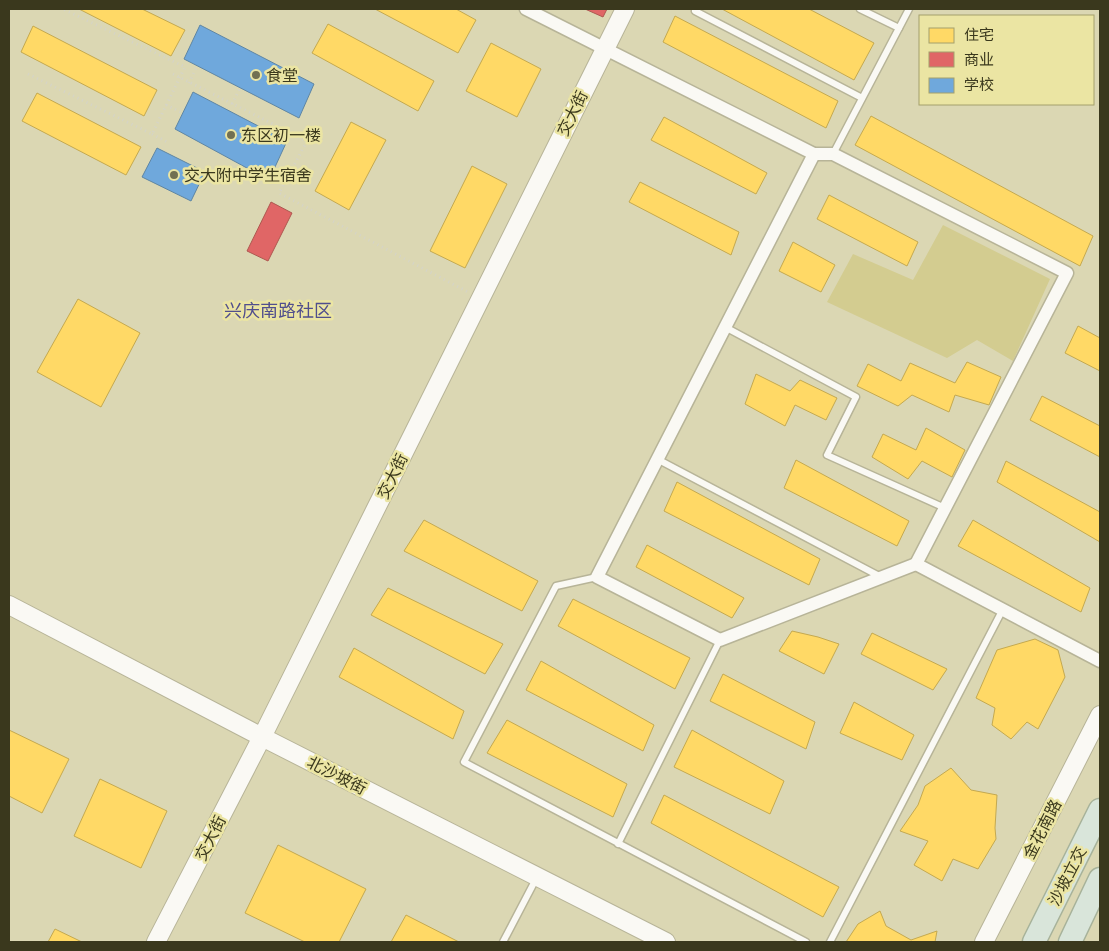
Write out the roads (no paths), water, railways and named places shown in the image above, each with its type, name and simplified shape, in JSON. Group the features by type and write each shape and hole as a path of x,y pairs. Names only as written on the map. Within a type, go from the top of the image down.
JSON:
{"highway":[{"name":"沙坡立交","path":"1034,942 1100,810"},
{"name":"沙坡立交","path":"1070,942 1100,879"}],"street":[{"path":"526,9 814,154 834,154 1067,272 916,564 720,640 597,577 814,154"},
{"name":"交大街","path":"156,942 262,737 625,9"},
{"path":"916,564 1100,661"},
{"name":"北沙坡街","path":"9,606 666,942"},
{"name":"金花南路","path":"984,942 1100,715"}],"lane":[{"path":"860,9 899,28"},
{"path":"834,154 909,9"},
{"path":"695,11 862,98"},
{"path":"725,327 856,397 827,455 945,508"},
{"path":"657,459 882,577"},
{"path":"597,577 556,586 464,762 806,942"},
{"path":"830,942 1003,609"},
{"path":"618,844 720,640"},
{"path":"503,942 537,876"}],"place":[{"name":"食堂","path":"256,75"},
{"name":"东区初一楼","path":"231,135"},
{"name":"交大附中学生宿舍","path":"174,175"}],"district":[{"name":"兴庆南路社区","path":"278,311"}]}
